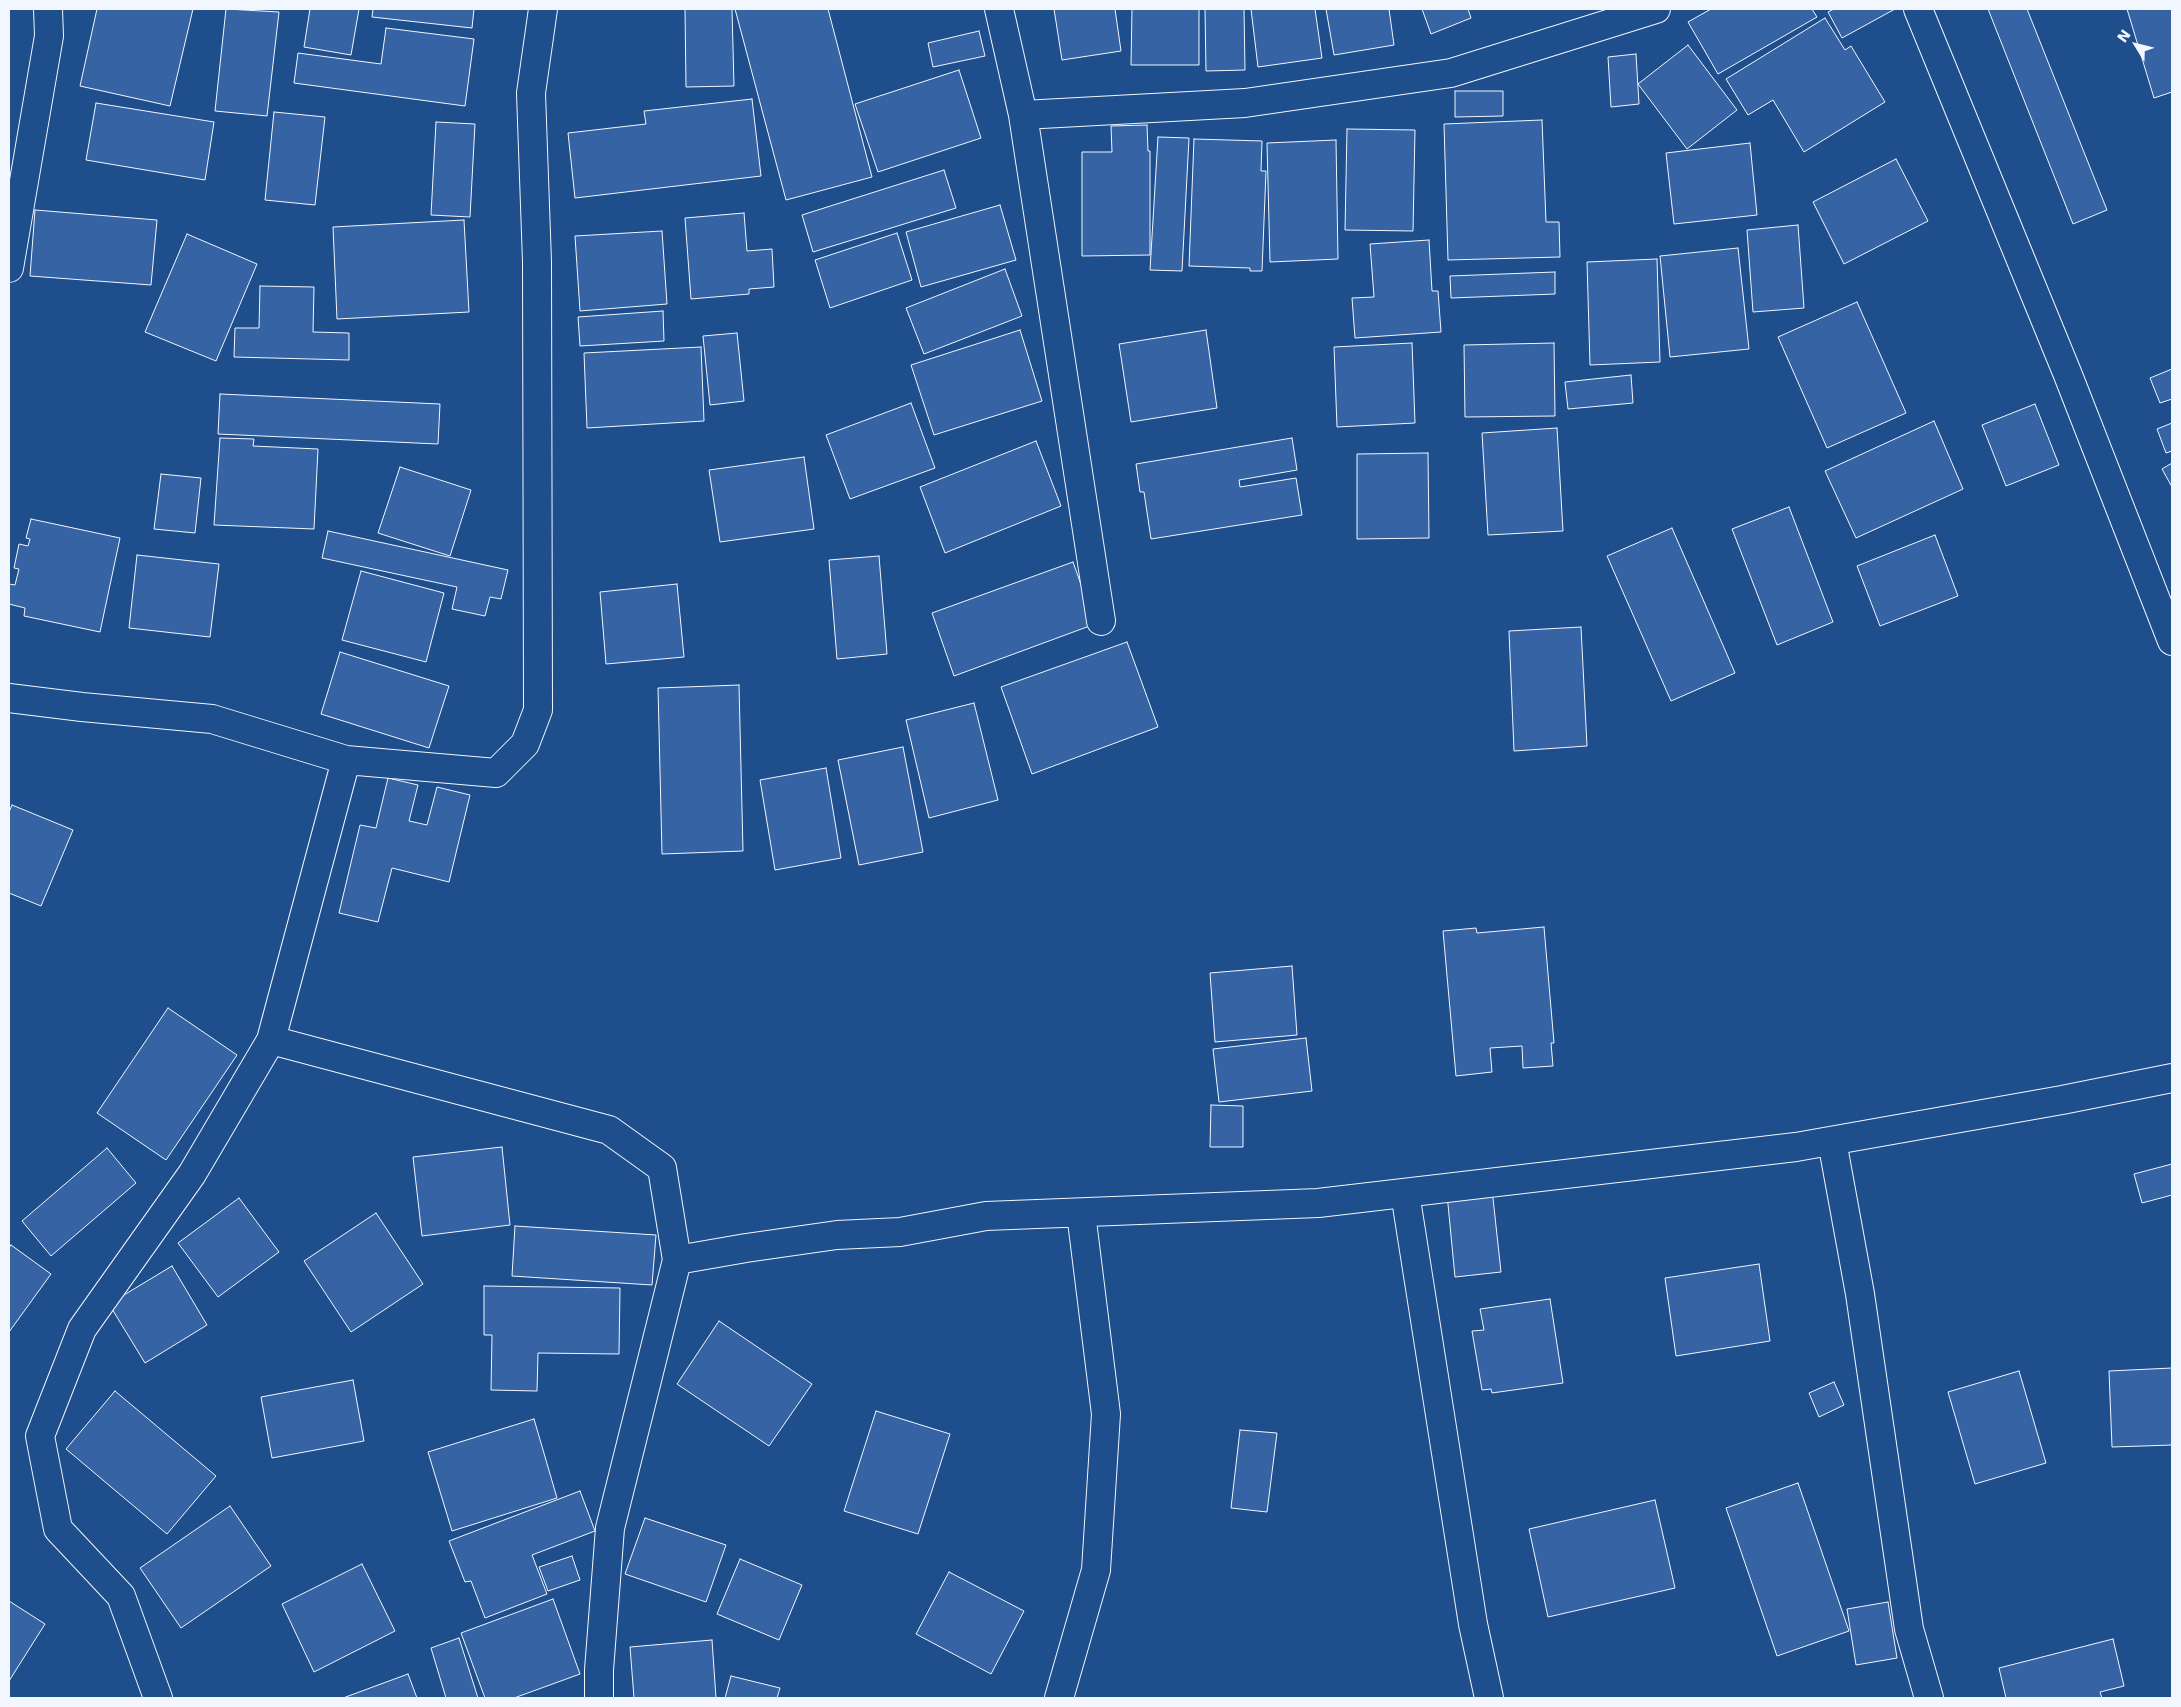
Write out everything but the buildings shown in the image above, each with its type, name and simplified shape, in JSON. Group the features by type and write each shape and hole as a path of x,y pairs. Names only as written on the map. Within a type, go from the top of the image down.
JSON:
{"street":[{"path":"9,268 49,36 48,9"},
{"path":"9,698 82,708 212,719 346,760 496,773 525,744 538,710 537,262 531,93 543,9"},
{"path":"999,9 1023,115 1102,620"},
{"path":"1023,115 1245,103 1451,73 1656,9"},
{"path":"1918,9 2068,375 2172,641"},
{"path":"158,1698 121,1596 58,1529 40,1436 82,1329 192,1174 271,1040 346,760"},
{"path":"271,1040 609,1130 662,1168 677,1260 610,1528 599,1670 599,1698"},
{"path":"677,1260 837,1235 900,1232 986,1216 1318,1203 1796,1147 2062,1100 2172,1078"},
{"path":"1832,1141 1860,1294 1909,1629 1929,1698"},
{"path":"1405,1193 1472,1614 1489,1698"},
{"path":"1059,1698 1096,1570 1106,1414 1081,1213"}]}
